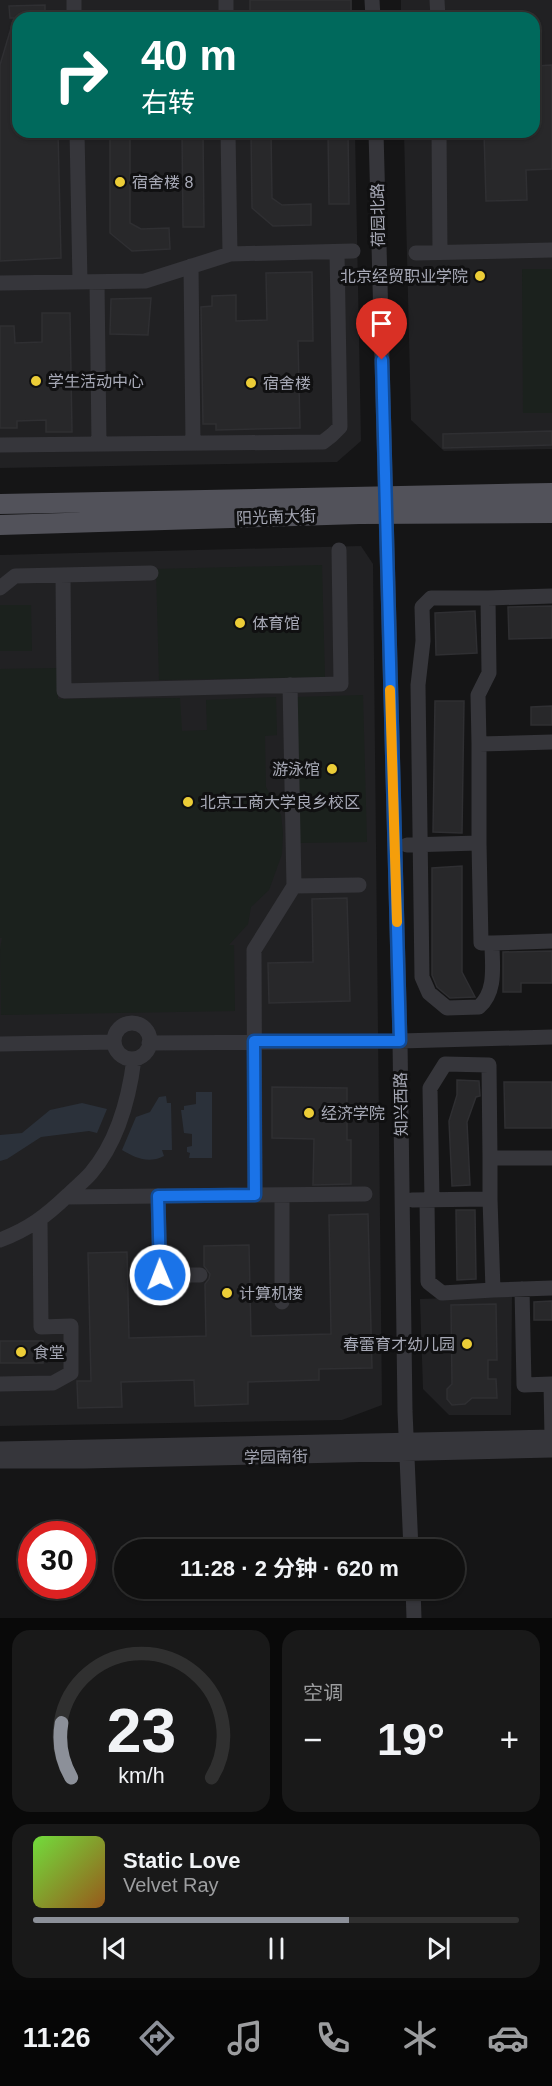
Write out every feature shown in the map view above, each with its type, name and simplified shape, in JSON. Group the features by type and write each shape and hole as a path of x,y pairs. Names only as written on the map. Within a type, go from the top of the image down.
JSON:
{"main road":[{"name":"阳光南大街","path":"0,525 386,505 552,493"},
{"name":"阳光南大街","path":"0,504 386,505 552,513"}],"street":[{"path":"77,138 80,282"},
{"path":"228,138 230,254"},
{"name":"荷园北路","path":"376,138 386,505"},
{"path":"439,138 440,252"},
{"path":"416,253 552,250"},
{"path":"0,283 145,281 230,254 353,251"},
{"path":"0,445 323,441 340,427 337,252"},
{"path":"191,266 193,443"},
{"path":"97,282 99,444"},
{"name":"知兴西路","path":"386,505 411,1539"},
{"path":"63,575 64,691 341,684 339,550"},
{"path":"0,588 15,576 151,573"},
{"path":"492,943 492,987 487,1000 480,1007 447,1008 429,993 422,977 414,845 418,685 423,641 422,607 431,598 552,596"},
{"path":"488,598 489,673 478,695 481,943 552,941"},
{"path":"255,1195 254,950 294,886 290,685"},
{"path":"479,744 552,742"},
{"path":"414,845 479,843"},
{"path":"294,886 358,885"},
{"path":"132,1023 143,1027 149,1037 149,1043 145,1053 134,1059 123,1057 118,1053 114,1042 117,1031 132,1023"},
{"path":"149,1043 552,1037"},
{"path":"0,1044 114,1042"},
{"path":"0,1240 40,1220 91,1173 109,1145 122,1115 131,1087 134,1059"},
{"path":"493,1290 489,1065 445,1064 430,1088 424,1200 429,1282 442,1293 552,1288"},
{"path":"490,1158 552,1158"},
{"path":"66,1197 365,1194"},
{"path":"282,1195 282,1302"},
{"path":"158,1196 160,1275 200,1275"},
{"path":"424,1200 490,1199"},
{"path":"0,1384 53,1383 71,1373 71,1326 41,1327 40,1220"},
{"path":"522,1289 524,1385 552,1384 552,1437"},
{"name":"学园南街","path":"0,1461 96,1461 407,1447 552,1437"},
{"name":"学园南街","path":"0,1449 407,1447 552,1450"},
{"path":"413,1599 414,1618"}],"shaded area":[{"path":"0,0 352,0 352,12 12,12 12,138 355,138 361,441 337,462 0,468"},
{"name":"北京经贸职业学院","path":"401,0 552,0 552,449 444,451 411,420 404,138 540,138 540,12 401,12"},
{"path":"522,269 552,269 552,413 523,413"},
{"name":"北京工商大学良乡校区","path":"361,546 373,564 382,1405 342,1420 0,1426 0,555"},
{"name":"体育馆","path":"322,565 325,677 159,680 156,569"},
{"path":"0,605 31,605 32,651 0,651"},
{"path":"57,668 58,699 180,698 182,731 207,730 206,700 276,697 277,735 265,736 266,787 281,815 282,854 269,890 251,907 248,924 229,945 234,945 235,1011 1,1015 0,669"},
{"name":"游泳馆","path":"363,695 367,842 300,843 297,697"},
{"path":"196,1092 212,1092 212,1158 189,1158 190,1153 187,1152 187,1147 192,1146 192,1134 184,1133 181,1110 184,1110 184,1106 196,1104"},
{"path":"166,1096 167,1103 171,1103 172,1150 162,1150 164,1156 147,1160 137,1158 122,1150 136,1117 150,1112 159,1097"},
{"path":"82,1103 107,1109 97,1133 89,1131 41,1137 7,1159 0,1161 0,1135 22,1133 50,1110"},
{"name":"春蕾育才幼儿园","path":"512,1296 511,1415 449,1415 423,1389 420,1299"}],"building":[{"path":"250,0 351,0 351,12 250,12"},
{"path":"45,5 45,12 12,12 12,18 10,18 9,6"},
{"path":"12,25 12,138 58,138 61,258 0,261 0,65"},
{"path":"552,65 552,169 526,170 527,200 486,201 484,138 540,138 540,66"},
{"name":"宿舍楼 8","path":"110,138 130,138 130,223 141,229 169,228 170,249 132,251 110,233"},
{"path":"182,138 203,138 204,227 183,227"},
{"path":"251,138 271,138 272,198 282,205 311,204 311,225 273,226 252,208"},
{"path":"328,138 348,138 349,204 329,204"},
{"name":"宿舍楼","path":"312,272 313,341 298,341 300,428 216,430 216,424 203,424 201,307 212,306 212,296 236,295 236,321 267,320 266,273"},
{"path":"151,298 148,335 110,334 111,299"},
{"name":"学生活动中心","path":"42,313 70,313 72,432 46,432 46,420 17,421 17,428 0,428 0,326 14,326 15,343 42,342"},
{"path":"552,431 552,445 443,448 443,434"},
{"path":"552,606 552,638 509,639 508,607"},
{"path":"475,611 477,653 436,655 435,613"},
{"path":"435,701 464,701 462,833 433,832"},
{"path":"552,706 552,725 531,725 531,707"},
{"path":"462,866 462,972 475,997 450,998 437,987 432,975 432,868"},
{"path":"347,898 350,1001 269,1003 268,963 313,962 312,899"},
{"path":"552,951 552,983 521,983 521,992 503,992 503,952"},
{"path":"457,1080 479,1081 480,1096 476,1097 467,1122 470,1185 452,1186 449,1121 457,1095"},
{"path":"504,1082 552,1082 552,1128 505,1128"},
{"name":"经济学院","path":"272,1087 347,1088 347,1140 351,1140 351,1184 313,1185 314,1139 272,1138"},
{"path":"456,1210 475,1210 476,1279 457,1280"},
{"name":"计算机楼","path":"368,1214 372,1368 319,1369 319,1380 248,1382 248,1404 195,1406 194,1380 121,1382 122,1407 78,1408 77,1381 91,1381 88,1253 127,1252 129,1338 206,1336 205,1284 210,1274 204,1266 204,1246 249,1245 251,1336 331,1334 329,1215"},
{"path":"552,1301 552,1320 534,1320 534,1302"},
{"path":"496,1304 497,1360 488,1360 488,1379 496,1379 497,1398 472,1398 465,1404 452,1405 447,1399 447,1389 452,1384 451,1305"},
{"name":"食堂","path":"0,1341 43,1341 43,1363 0,1363"}],"slow traffic":[{"path":"390,690 397,922"}],"place":[{"name":"宿舍楼 8","path":"120,182"},
{"name":"北京经贸职业学院","path":"480,276"},
{"name":"学生活动中心","path":"36,381"},
{"name":"宿舍楼","path":"251,383"},
{"name":"体育馆","path":"240,623"},
{"name":"游泳馆","path":"332,769"},
{"name":"北京工商大学良乡校区","path":"188,802"},
{"name":"经济学院","path":"309,1113"},
{"name":"计算机楼","path":"227,1293"},
{"name":"春蕾育才幼儿园","path":"467,1344"},
{"name":"食堂","path":"21,1352"}],"route":[{"path":"160,1275 158,1196 255,1195 254,1041 400,1041 382,360"}]}
